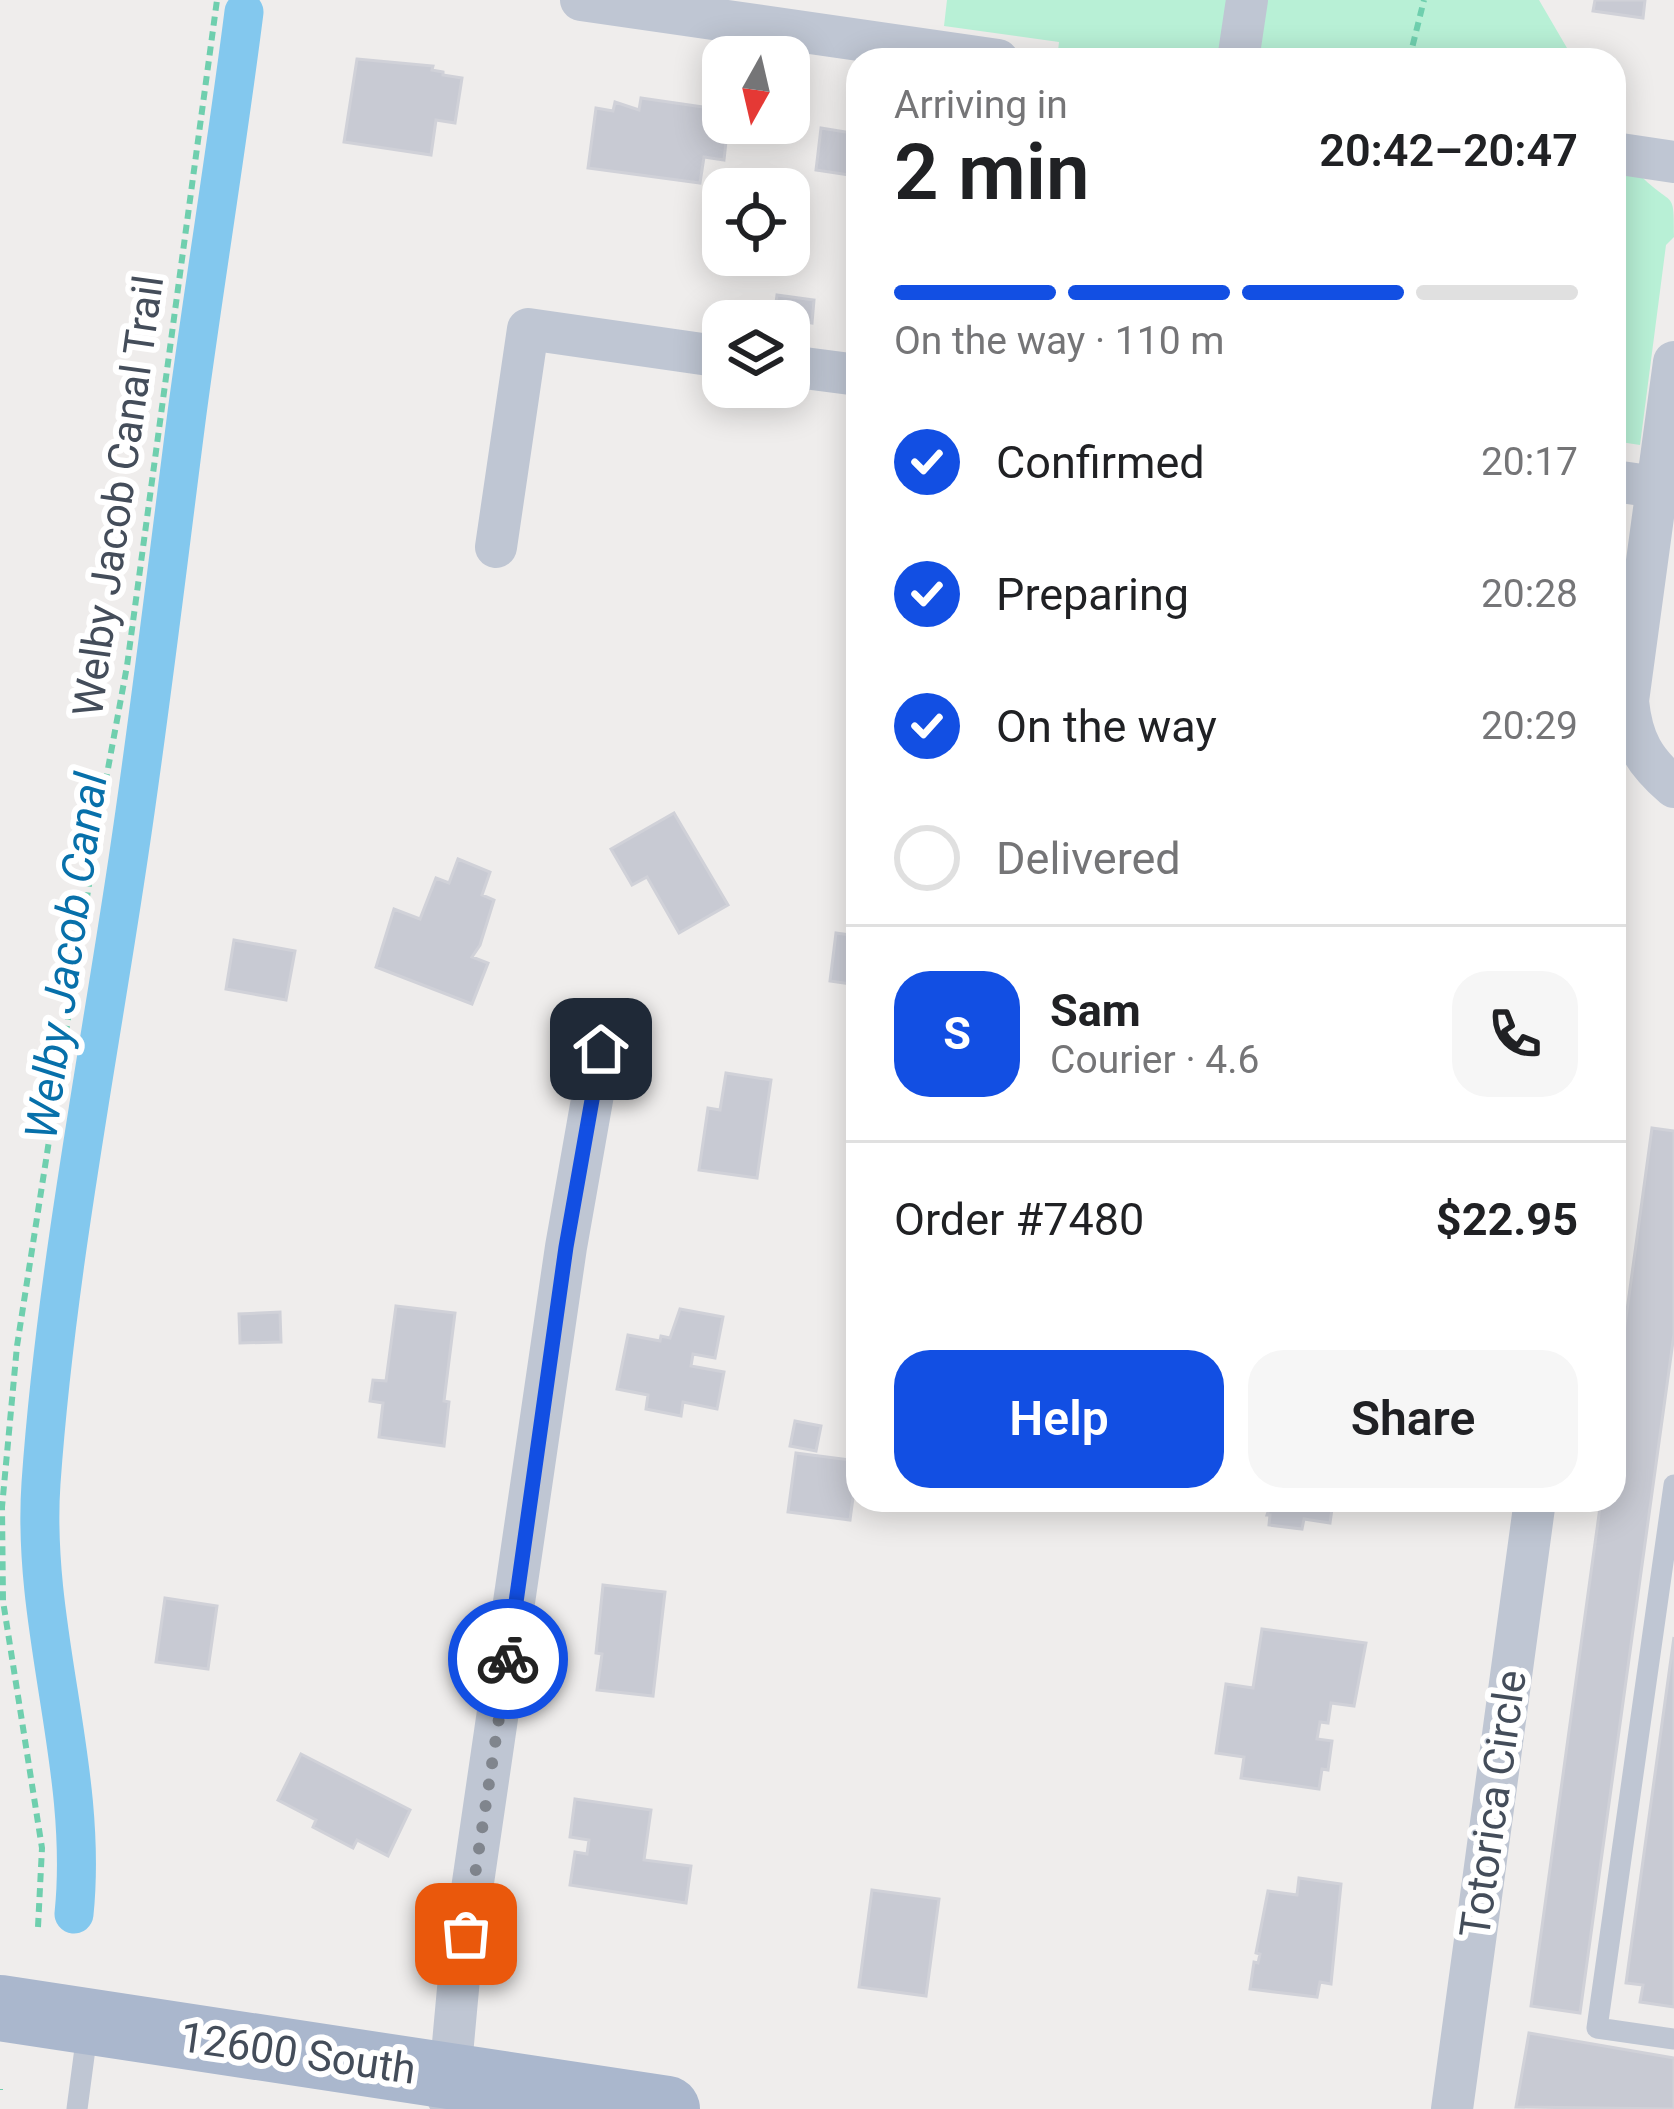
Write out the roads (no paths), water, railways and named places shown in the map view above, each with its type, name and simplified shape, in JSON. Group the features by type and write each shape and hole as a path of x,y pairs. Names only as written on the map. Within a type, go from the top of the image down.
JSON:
{"main road":[{"name":"12600 South","path":"0,2008 448,2092 668,2109"}],"street":[{"path":"581,0 915,48"},
{"path":"1240,48 1247,0"},
{"path":"1626,155 1674,162"},
{"path":"496,547 528,329 702,354"},
{"path":"1674,362 1628,701 1631,734 1640,752 1674,787"},
{"path":"810,369 846,373"},
{"path":"1626,483 1656,487"},
{"path":"448,2092 459,1978 566,1247 601,1049"},
{"name":"Totorica Circle","path":"1452,2109 1533,1512"}],"lane":[{"path":"1674,1485 1597,2028 1674,2039"},
{"path":"77,2109 88,2021"}],"waterway":[{"name":"Welby Jacob Canal","path":"74,1914 74,1806 40,1537 48,1404 67,1246 137,798 244,12"}]}
